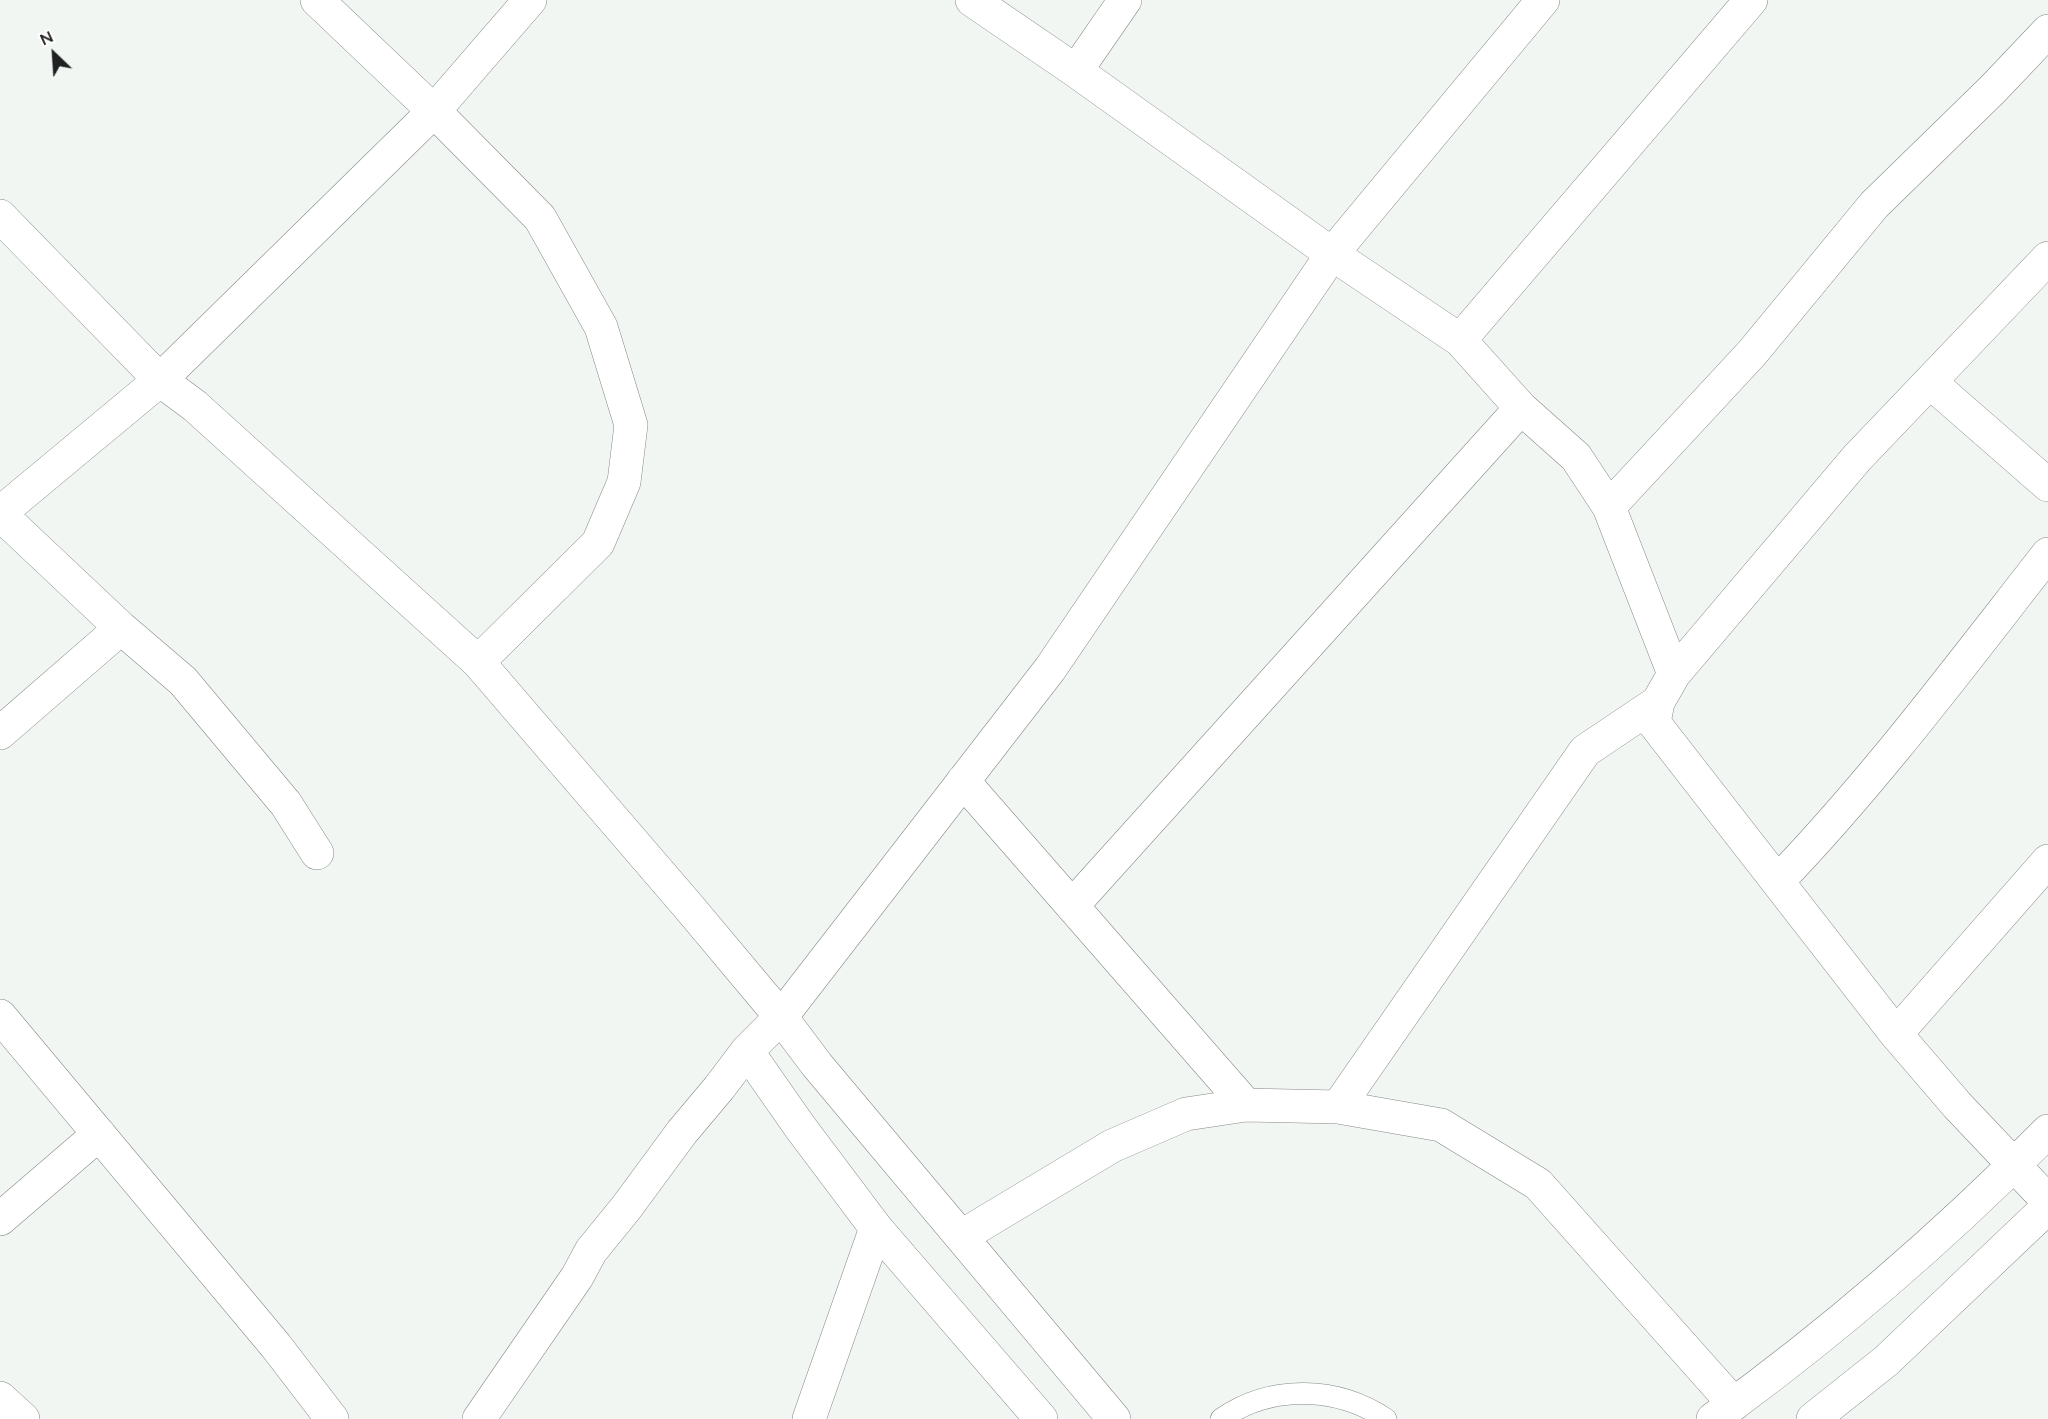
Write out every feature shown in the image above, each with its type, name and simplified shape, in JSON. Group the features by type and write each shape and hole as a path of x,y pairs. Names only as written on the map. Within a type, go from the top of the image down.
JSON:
{"street":[{"path":"316,0 434,111 540,218 601,327 631,425 624,482 598,543 478,662"},
{"path":"316,853 286,804 183,681 122,628 0,513 160,380 434,111 530,0"},
{"path":"972,0 1076,71 1332,254 1460,340 1521,408 1576,457 1609,507 1674,674"},
{"path":"1076,71 1125,0"},
{"path":"479,1419 577,1277 591,1251 682,1132 747,1052 781,1017 1050,669 1332,254 1543,0"},
{"path":"1460,340 1751,0"},
{"path":"1609,507 1752,353 1874,206 1993,89 2048,31"},
{"path":"0,216 160,380 195,406 478,662 688,906 781,1017 817,1065 1114,1419"},
{"path":"2048,258 1857,458 1674,674 1658,702 1654,723 1896,1034 1957,1104 2048,1200"},
{"path":"1930,382 2048,485"},
{"path":"1072,906 1521,408"},
{"path":"1778,881 1823,834 1892,753 2048,554"},
{"path":"0,733 122,628"},
{"path":"1338,1107 1585,751 1658,702"},
{"path":"963,781 1246,1105"},
{"path":"1896,1034 2048,861"},
{"path":"0,1016 276,1346 332,1419"},
{"path":"747,1052 876,1228 1041,1419"},
{"path":"962,1236 1112,1146 1186,1114 1246,1105 1338,1107 1441,1125 1538,1184 1724,1411 1856,1310 2014,1166 2048,1131"},
{"path":"0,1219 99,1134"},
{"path":"1813,1419 1886,1361 2048,1206"},
{"path":"809,1419 876,1228"},
{"path":"0,1398 23,1419"}],"lane":[{"path":"1221,1419 1253,1402 1301,1393 1325,1394 1348,1400 1371,1409 1386,1419"}]}
